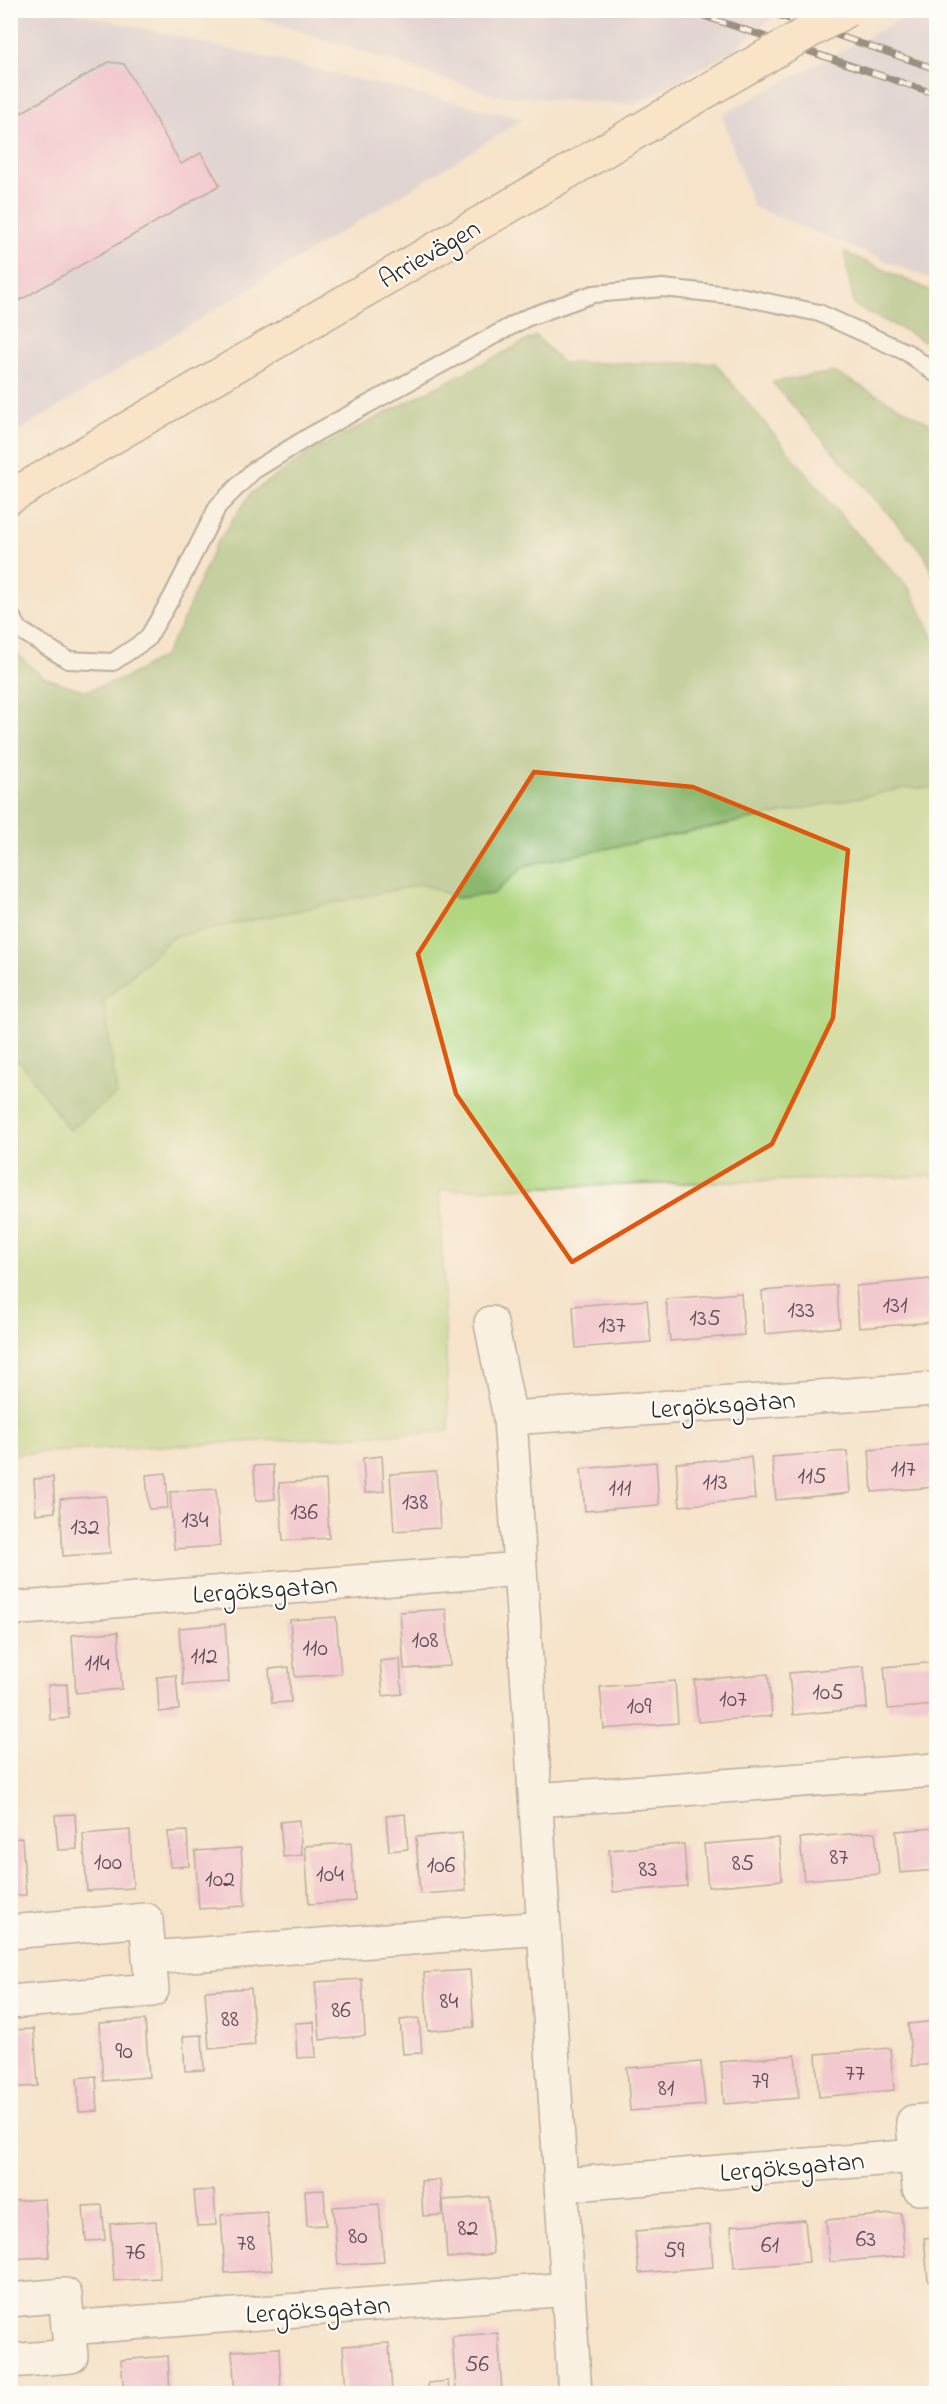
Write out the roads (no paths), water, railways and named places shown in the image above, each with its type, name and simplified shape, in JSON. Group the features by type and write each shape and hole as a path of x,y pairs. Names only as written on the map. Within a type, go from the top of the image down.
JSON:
{"main road":[{"name":"Arrievägen","path":"10,497 847,10"}],"street":[{"path":"491,1323 510,1418 575,2394"},
{"name":"Lergöksgatan","path":"510,1418 936,1389"},
{"name":"Lergöksgatan","path":"10,1609 520,1569"},
{"path":"536,1800 936,1770"},
{"path":"10,1932 146,1920 152,1990 10,2002"},
{"path":"149,1958 544,1928"},
{"path":"936,2120 913,2122 919,2188 936,2187"},
{"name":"Lergöksgatan","path":"561,2185 916,2156"},
{"name":"Lergöksgatan","path":"68,2328 568,2289"},
{"path":"10,2300 65,2295 71,2356 10,2361"}],"lane":[{"path":"10,615 20,630 68,660 113,662 147,639 172,597 218,506 253,471 310,436 526,318 593,294 663,288 739,296 819,313 908,353 936,374"}],"railway":[{"path":"686,10 936,94"},
{"path":"763,10 936,69"}]}
